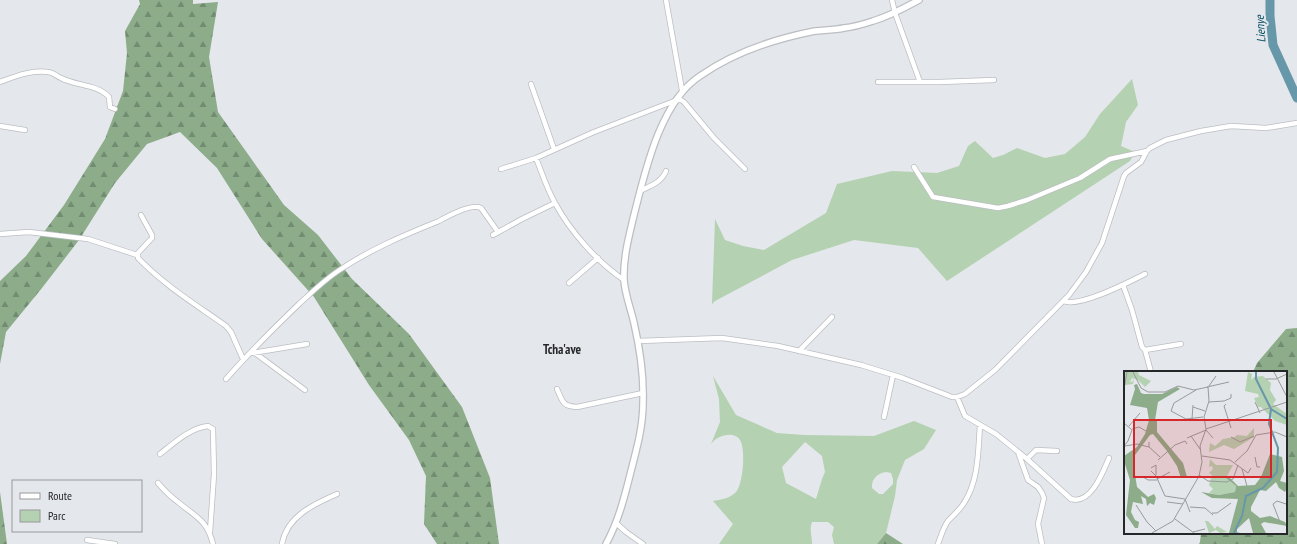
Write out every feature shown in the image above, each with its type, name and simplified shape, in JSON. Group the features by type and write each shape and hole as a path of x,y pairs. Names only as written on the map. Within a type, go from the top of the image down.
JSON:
{"street":[{"path":"666,0 682,90"},
{"path":"892,0 895,13 920,82"},
{"path":"606,544 616,523 640,436 642,418 643,393 638,341 624,280 626,252 648,162 656,140 676,100 682,90 697,77 715,66 753,48 814,32 872,21 895,13 920,0"},
{"path":"0,82 23,73 54,73 62,79 85,84 101,91 109,97 110,107 115,109"},
{"path":"878,82 994,80"},
{"path":"531,84 554,149"},
{"path":"501,169 536,158 554,149 676,100 681,100 714,138 745,169"},
{"path":"638,341 722,338 799,350 861,365 952,397 957,397 965,394 995,370 1064,301 1086,272 1102,243 1124,176 1141,162 1147,151 1156,144 1166,140 1212,128 1240,126 1274,128 1297,123"},
{"path":"0,126 25,130"},
{"path":"914,167 932,197 998,208 1027,200 1056,189 1080,178 1110,159 1147,151"},
{"path":"536,158 555,203 584,243 614,273 624,280"},
{"path":"640,191 660,180 666,171"},
{"path":"492,236 555,203"},
{"path":"226,379 243,359 252,353 270,330 325,280 357,259 387,243 478,206 498,232"},
{"path":"137,255 152,238 152,235 141,215"},
{"path":"0,234 29,232 88,239 137,255 151,272 167,285 226,326 231,332 243,359"},
{"path":"570,283 598,258"},
{"path":"1064,301 1074,303 1081,302 1145,274"},
{"path":"1122,285 1132,310 1142,347 1145,350 1151,371"},
{"path":"799,350 832,317"},
{"path":"252,353 307,344"},
{"path":"1145,350 1182,344"},
{"path":"252,353 304,390"},
{"path":"884,417 893,375"},
{"path":"557,389 564,404 568,407 577,407 643,393"},
{"path":"957,397 965,416 996,434 1027,459 1071,499 1076,501 1084,499 1088,496 1100,478 1109,458"},
{"path":"938,544 948,521 964,503 973,485 980,425"},
{"path":"160,454 192,431 205,426 211,427 214,436 210,532 213,544"},
{"path":"1027,459 1036,450 1057,451"},
{"path":"1018,452 1028,480 1038,487 1044,498 1038,524 1042,544"},
{"path":"158,483 177,502 196,515 210,532"},
{"path":"282,544 287,528 299,515 311,506 337,494"},
{"path":"616,523 643,544"},
{"path":"86,540 115,544"}],"green space":[{"path":"139,0 193,0 193,4 218,2 209,57 218,112 284,205 318,235 352,279 409,334 462,407 490,478 499,544 437,544 424,524 426,476 409,440 369,385 314,297 262,239 217,168 180,132 147,144 115,183 79,240 6,332 0,364 0,281 26,256 64,205 105,139 123,91 127,53 125,31 140,4"},
{"path":"1132,79 1138,105 1126,122 1121,146 1135,152 1130,161 947,281 918,248 854,240 792,260 712,304 715,219 725,240 743,246 764,250 826,213 837,184 892,171 937,173 959,166 968,146 975,141 993,158 1017,148 1045,158 1065,154 1085,137 1100,114"},
{"path":"1297,328 1297,544 1199,544 1201,534 1287,534 1287,371 1253,371 1257,363 1286,329"},
{"path":"713,376 736,415 777,433 874,436 914,421 936,430 924,449 905,460 897,480 895,496 886,533 877,544 834,544 832,535 834,527 828,522 812,522 812,544 719,544 733,524 713,501 728,497 736,492 742,475 743,451 740,440 734,435 725,435 713,441 711,444 720,422 719,399","holes":["805,442 822,456 825,472 816,499 786,483 782,467","886,472 891,473 893,484 883,494 879,494 872,488 872,485 874,479 878,475"]},
{"path":"0,492 7,544 0,544"},
{"path":"886,533 903,544 877,544"}],"waterway":[{"name":"Lienye","path":"1270,0 1273,45 1297,98"}],"district":[{"name":"Tcha'ave","path":"562,349"}]}
